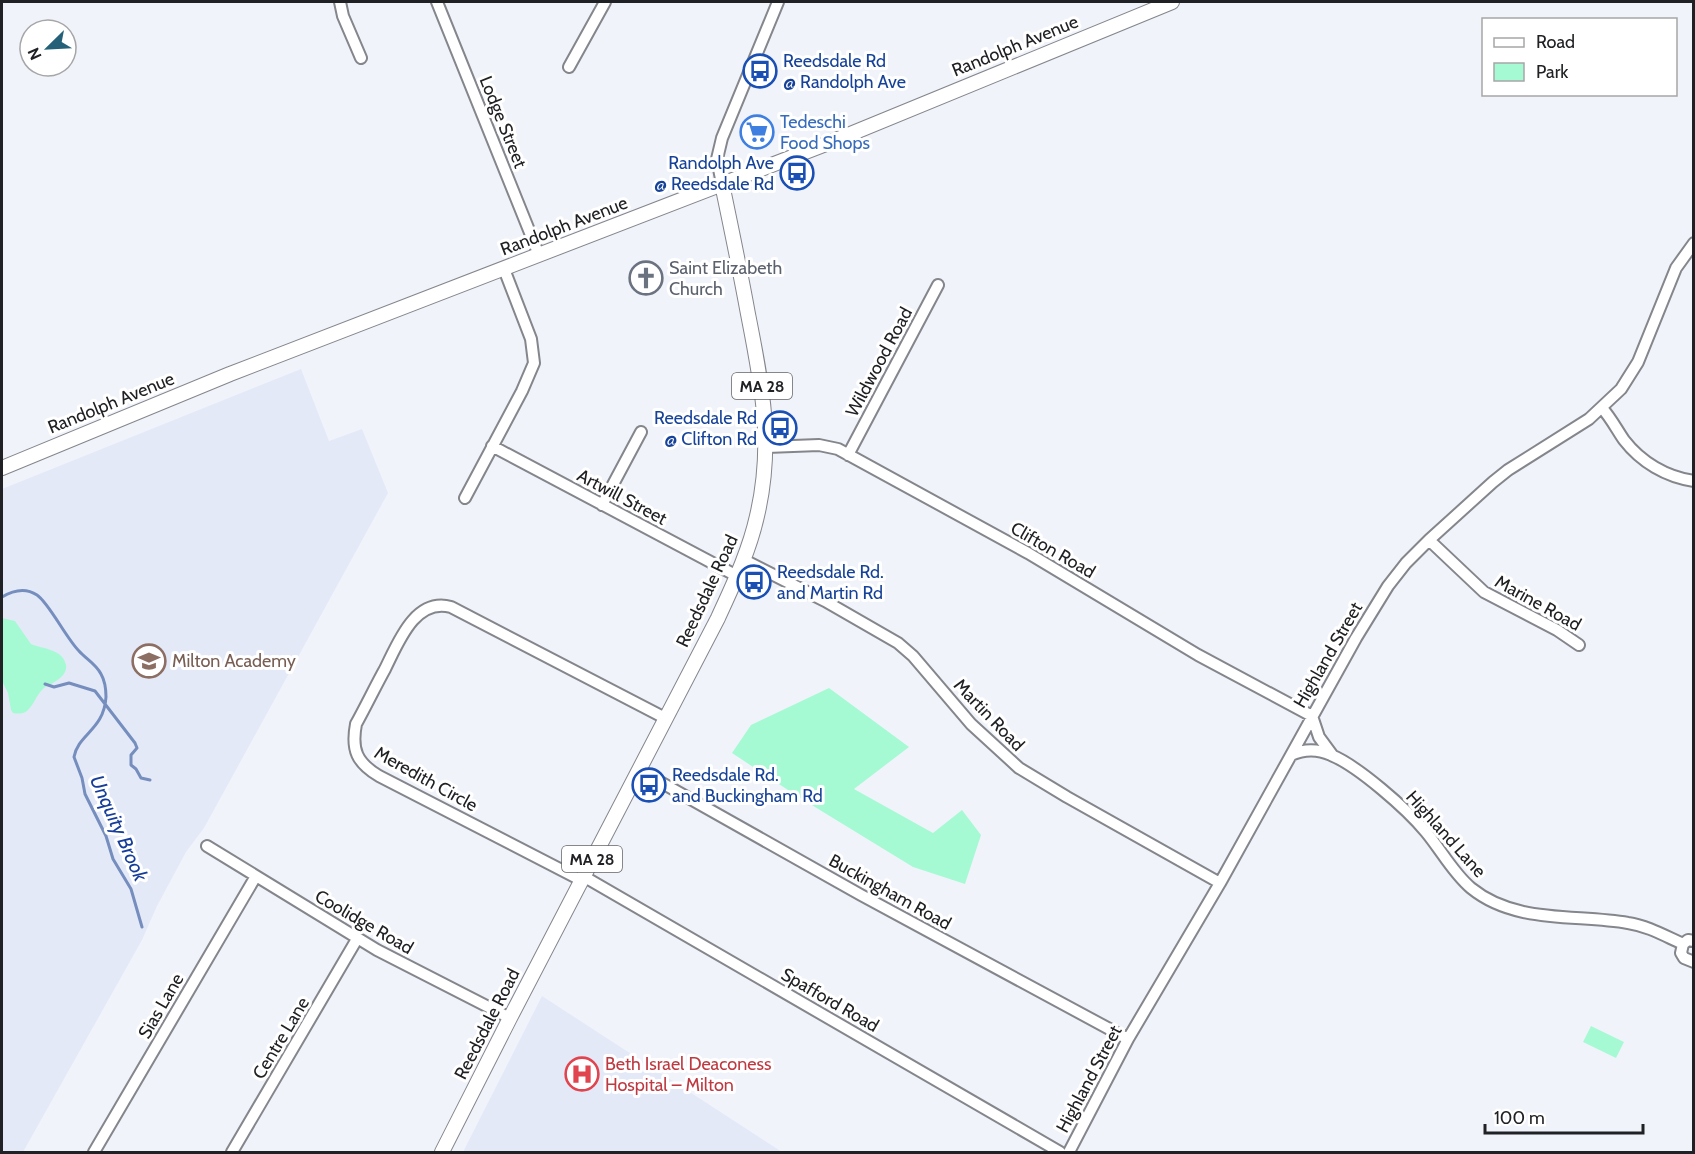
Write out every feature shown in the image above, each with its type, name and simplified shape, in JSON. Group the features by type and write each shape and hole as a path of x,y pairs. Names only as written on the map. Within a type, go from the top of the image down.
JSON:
{"main road":[{"name":"Randolph Avenue","path":"2,468 230,374 826,144 1172,2"},
{"name":"Reedsdale Road","path":"442,1152 737,576 758,516 767,447 762,389 722,184"}],"street":[{"path":"340,2 343,16 361,58"},
{"name":"Lodge Street","path":"437,2 539,255"},
{"path":"569,67 605,2"},
{"name":"Reedsdale Road","path":"722,184 717,159 722,138 778,2"},
{"name":"Highland Street","path":"1069,1152 1128,1039 1220,883 1382,595 1400,570 1429,540 1509,470 1602,408 1622,388 1631,375 1676,268 1694,243"},
{"path":"465,498 528,380 534,363 531,339 504,268"},
{"name":"Wildwood Road","path":"849,455 938,285"},
{"path":"1602,408 1626,442 1642,458 1668,474 1694,481"},
{"path":"603,505 641,432"},
{"name":"Artwill Street","path":"492,446 737,576"},
{"name":"Clifton Road","path":"767,447 826,446 838,449 1028,553 1198,655 1312,716"},
{"name":"Marine Road","path":"1429,540 1484,592 1557,630 1579,645"},
{"name":"Martin Road","path":"744,560 825,601 898,643 913,656 970,724 1013,763 1057,791 1220,883"},
{"name":"Meredith Circle","path":"582,878 379,776 360,762 354,740 357,724 402,634 430,607 438,605 451,607 665,718"},
{"name":"Highland Lane","path":"1312,716 1319,736 1333,756"},
{"name":"Highland Lane","path":"1291,755 1309,750 1333,756 1373,783 1425,830 1465,883 1484,898 1543,916 1592,918 1646,927 1688,942 1681,953 1684,958 1694,962"},
{"name":"Buckingham Road","path":"639,770 861,895 1128,1039"},
{"name":"Coolidge Road","path":"207,846 357,939 510,1017"},
{"name":"Sias Lane","path":"99,1151 256,876"},
{"name":"Spafford Road","path":"582,878 1060,1152"},
{"name":"Centre Lane","path":"232,1152 357,939"}],"shaded area":[{"name":"Milton Academy","path":"301,369 329,441 362,429 388,493 204,828 186,852 142,940 23,1152 2,1152 2,489"},
{"name":"Beth Israel Deaconess Hospital – Milton","path":"542,996 782,1152 463,1152"}],"green space":[{"path":"2,618 15,621 31,644 57,653 66,665 65,673 44,688 29,709 19,714 11,710 8,693 2,681"},
{"path":"829,688 909,747 854,789 933,833 962,810 981,835 965,884 913,867 732,753 751,725"},
{"path":"1591,1026 1624,1042 1616,1058 1583,1042"}],"waterway":[{"name":"Unquity Brook","path":"2,597 19,591 28,591 37,595 47,605 74,645 96,667 102,677 106,697 101,717 80,743 74,757 85,794 106,836 113,859 131,889 142,927"},
{"path":"45,684 54,687 69,683 95,691 135,743 137,748 131,755 131,765 141,778 150,780"}],"place":[{"name":"Reedsdale Rd @ Randolph Ave","path":"760,71"},
{"name":"Tedeschi Food Shops","path":"757,132"},
{"name":"Randolph Ave @ Reedsdale Rd","path":"797,173"},
{"name":"Saint Elizabeth Church","path":"646,278"},
{"name":"Reedsdale Rd @ Clifton Rd","path":"780,428"},
{"name":"Reedsdale Rd. and Martin Rd","path":"754,582"},
{"name":"Milton Academy","path":"149,661"},
{"name":"Reedsdale Rd. and Buckingham Rd","path":"649,785"},
{"name":"Beth Israel Deaconess Hospital – Milton","path":"582,1074"}]}
